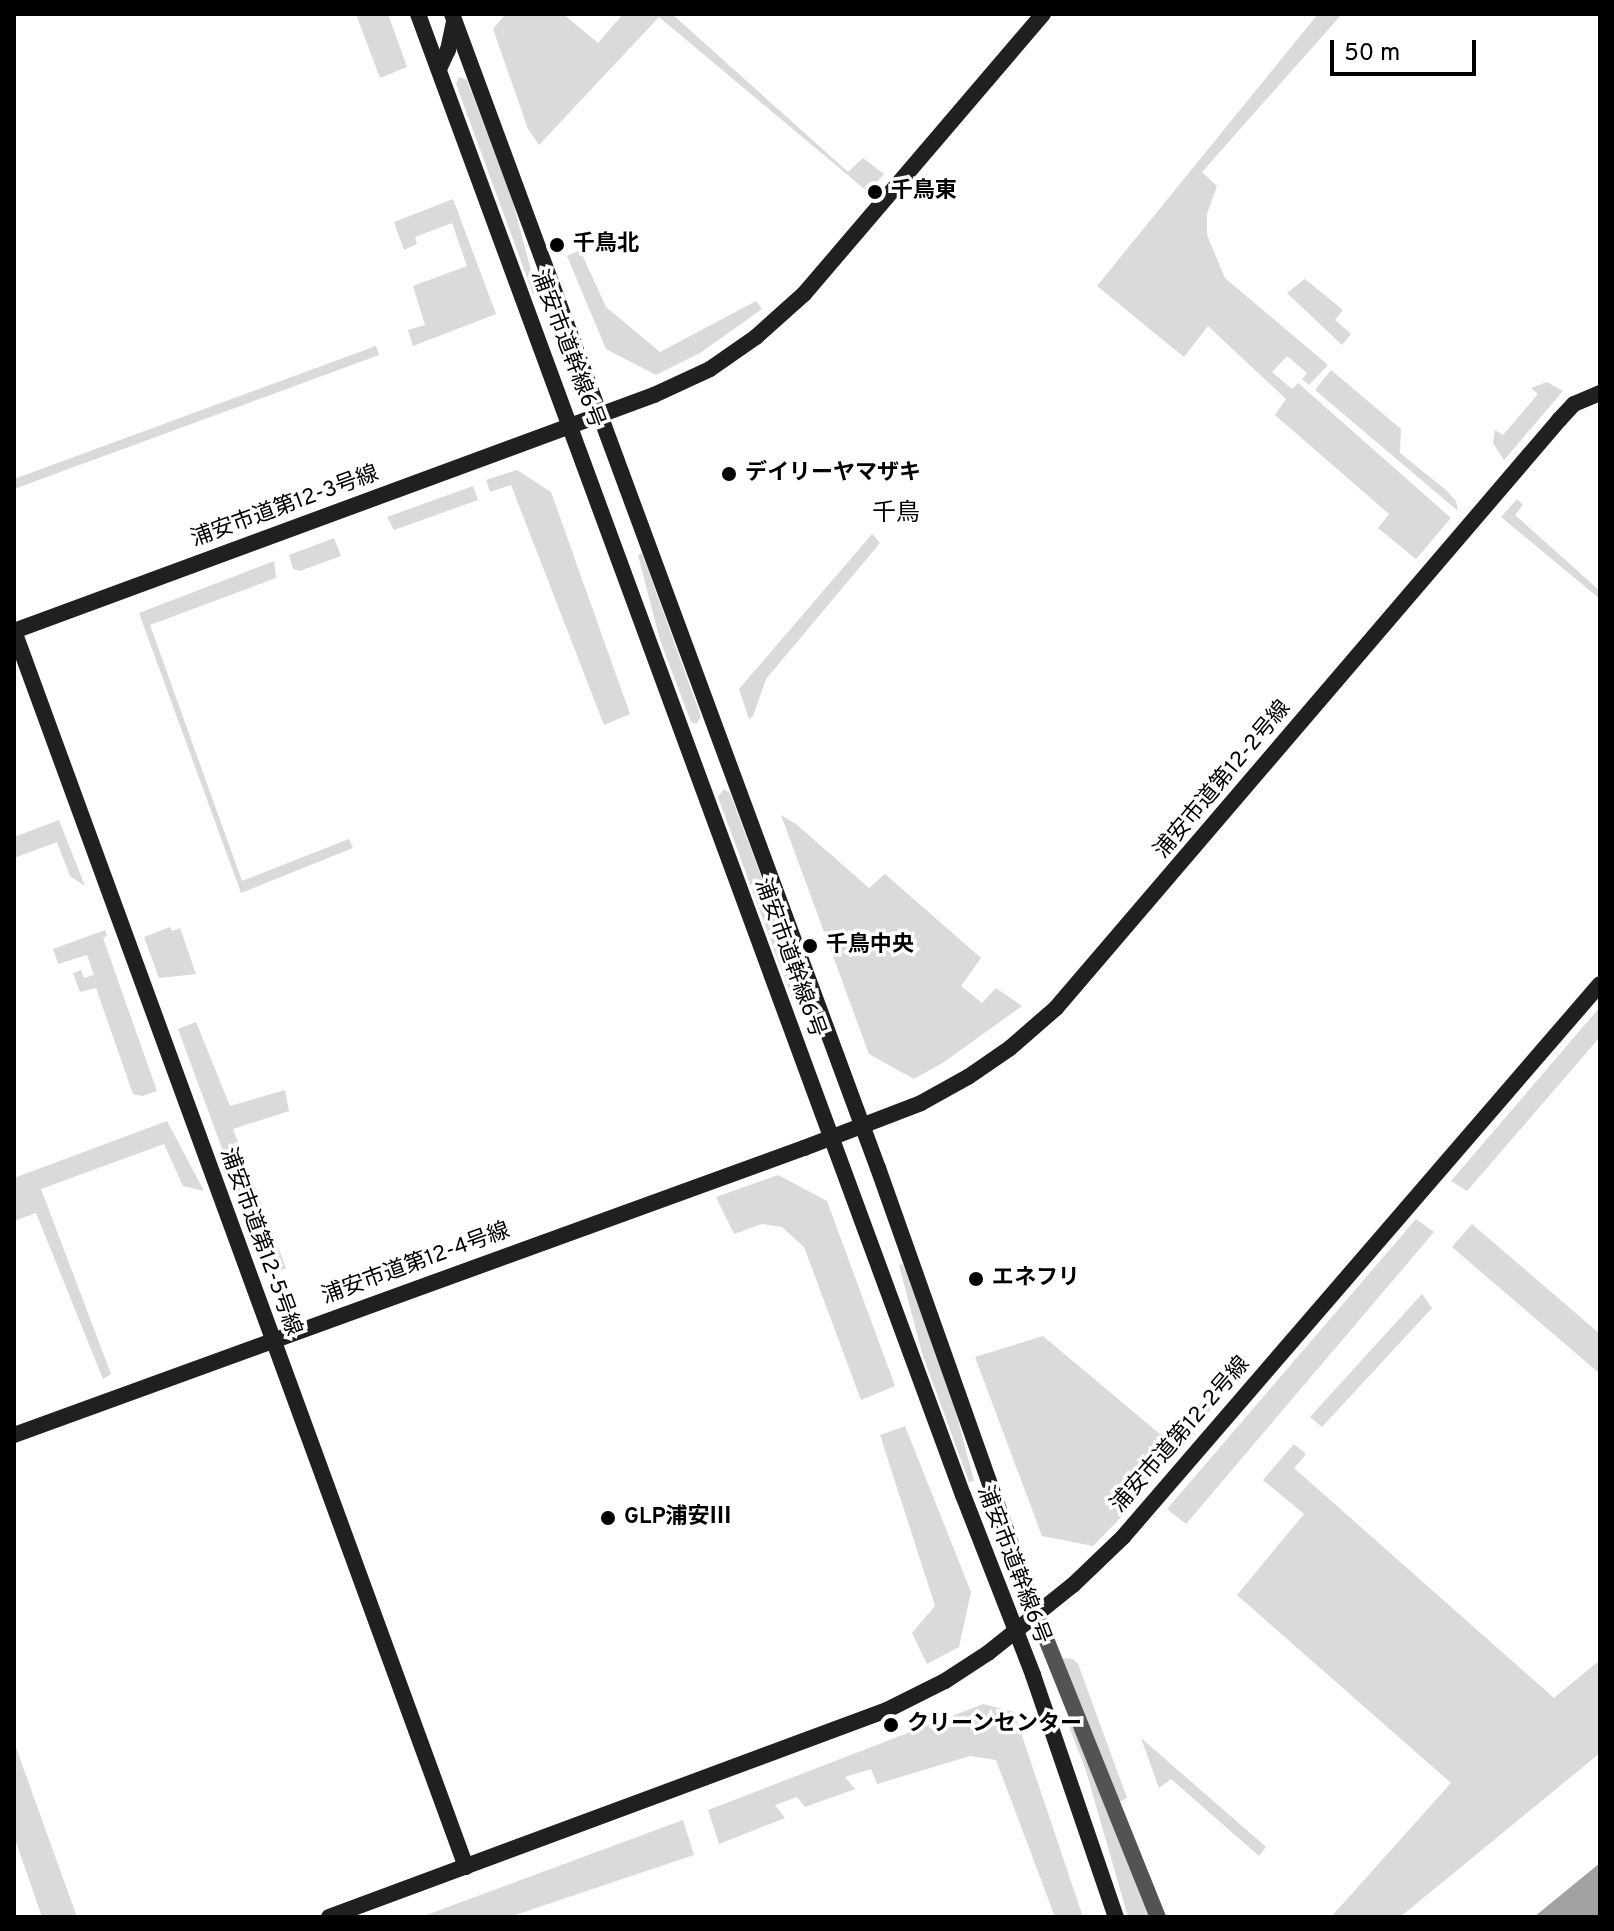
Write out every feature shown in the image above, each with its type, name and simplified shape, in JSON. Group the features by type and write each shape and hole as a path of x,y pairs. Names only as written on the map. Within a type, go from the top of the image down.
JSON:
{"street":[{"name":"浦安市道幹線6号","path":"418,14 1015,1631 1116,1917"},
{"name":"浦安市道第12-3号線","path":"14,631 572,426 710,369 779,318 823,273 1043,14"},
{"name":"浦安市道幹線6号","path":"453,17 861,1126 1036,1614 1158,1917"},
{"path":"439,69 448,50 453,17"},
{"name":"浦安市道第12-2号線","path":"832,1136 921,1103 968,1077 1018,1041 1056,1008 1559,420 1574,404 1600,393"},
{"name":"浦安市道第12-5号線","path":"14,631 466,1867"},
{"name":"浦安市道第12-2号線","path":"329,1917 887,1710 945,1681 1015,1631 1123,1537 1600,984"},
{"name":"浦安市道第12-4号線","path":"14,1435 832,1136"}],"shaded area":[{"path":"356,14 388,14 407,67 380,78"},
{"path":"506,14 563,14 598,43 623,14 672,14 848,172 863,158 884,174 868,192 659,17 539,145 528,129 493,29"},
{"path":"1318,14 1342,14 1202,172 1217,186 1207,214 1207,235 1225,278 1328,365 1309,385 1302,379 1307,373 1287,356 1272,372 1292,389 1298,383 1451,518 1416,559 1378,528 1389,514 1275,415 1286,399 1208,326 1184,357 1097,286"},
{"path":"459,77 467,80 512,199 537,293 533,294 456,84"},
{"path":"453,199 496,314 413,346 408,330 425,325 413,286 467,266 452,223 415,237 417,244 404,250 394,222"},
{"path":"580,250 606,307 660,352 756,301 762,309 700,353 656,375 606,349 567,256"},
{"path":"1305,279 1343,310 1335,320 1351,334 1342,345 1287,293"},
{"path":"376,346 379,355 14,489 14,479"},
{"path":"1331,370 1401,429 1400,453 1446,490 1456,501 1458,511 1315,390"},
{"path":"1547,382 1563,391 1504,460 1493,443 1495,430 1503,435 1538,394 1531,388"},
{"path":"517,470 551,492 630,714 604,725 511,485 490,492 486,480"},
{"path":"473,486 478,500 394,530 387,517"},
{"path":"1517,499 1523,505 1515,515 1600,591 1600,599 1501,517"},
{"path":"872,534 880,543 766,679 753,716 749,719 739,689"},
{"path":"334,538 341,556 300,571 293,569 289,555"},
{"path":"642,553 701,717 696,724 691,722 660,640 638,555"},
{"path":"274,561 276,578 150,625 242,881 349,839 353,848 241,893 139,613"},
{"path":"724,789 730,793 774,911 796,1000 793,1001 718,797"},
{"path":"781,815 796,824 869,888 885,874 981,958 961,986 982,1003 996,988 1022,1006 944,1062 914,1079 869,1054"},
{"path":"59,820 85,886 70,876 57,842 14,858 14,837"},
{"path":"170,927 172,931 180,928 196,974 159,978 144,937"},
{"path":"105,930 107,936 103,938 157,1091 142,1096 133,1094 96,988 80,992 73,973 81,970 84,978 94,975 87,955 58,964 53,949"},
{"path":"1600,1007 1600,1037 1467,1191 1451,1181"},
{"path":"196,1022 230,1106 285,1090 289,1111 233,1129 286,1268 269,1276 178,1029"},
{"path":"167,1121 204,1191 183,1186 164,1144 41,1189 111,1374 103,1379 36,1213 14,1221 14,1178"},
{"path":"778,1175 827,1201 895,1386 861,1400 804,1247 782,1227 762,1224 734,1234 716,1197"},
{"path":"1416,1219 1434,1232 1186,1524 1167,1509"},
{"path":"1472,1224 1600,1334 1600,1374 1452,1247"},
{"path":"903,1264 951,1393 974,1481 969,1482 922,1353 899,1265"},
{"path":"1422,1294 1432,1308 1322,1427 1310,1417"},
{"path":"1043,1336 1167,1440 1217,1384 1226,1391 1128,1510 1093,1546 1042,1536 975,1357"},
{"path":"905,1426 971,1592 959,1647 927,1664 912,1633 935,1606 880,1435"},
{"path":"1294,1444 1306,1454 1294,1468 1554,1698 1600,1660 1600,1753 1400,1917 1331,1917 1451,1783 1237,1595 1304,1514 1263,1480"},
{"path":"1062,1658 1073,1659 1078,1664 1127,1798 1119,1802"},
{"path":"983,1704 1014,1712 1083,1917 1055,1917 996,1760 970,1756 877,1784 871,1769 845,1777 855,1789 805,1807 797,1797 775,1805 785,1818 719,1844 708,1810"},
{"path":"1071,1723 1152,1917 1128,1917 1086,1771 1068,1724"},
{"path":"1141,1738 1266,1847 1259,1856 1171,1779 1159,1788"},
{"path":"14,1742 77,1917 42,1917 14,1836"},
{"path":"683,1820 694,1855 509,1917 421,1917"},
{"path":"1600,1863 1600,1917 1534,1917"}],"place":[{"name":"千鳥東","path":"875,192"},
{"name":"千鳥北","path":"557,245"},
{"name":"デイリーヤマザキ","path":"729,474"},
{"name":"千鳥中央","path":"810,946"},
{"name":"エネフリ","path":"976,1279"},
{"name":"GLP浦安Ⅲ","path":"608,1518"},
{"name":"クリーンセンター","path":"891,1725"}],"district":[{"name":"千鳥","path":"896,515"}]}
